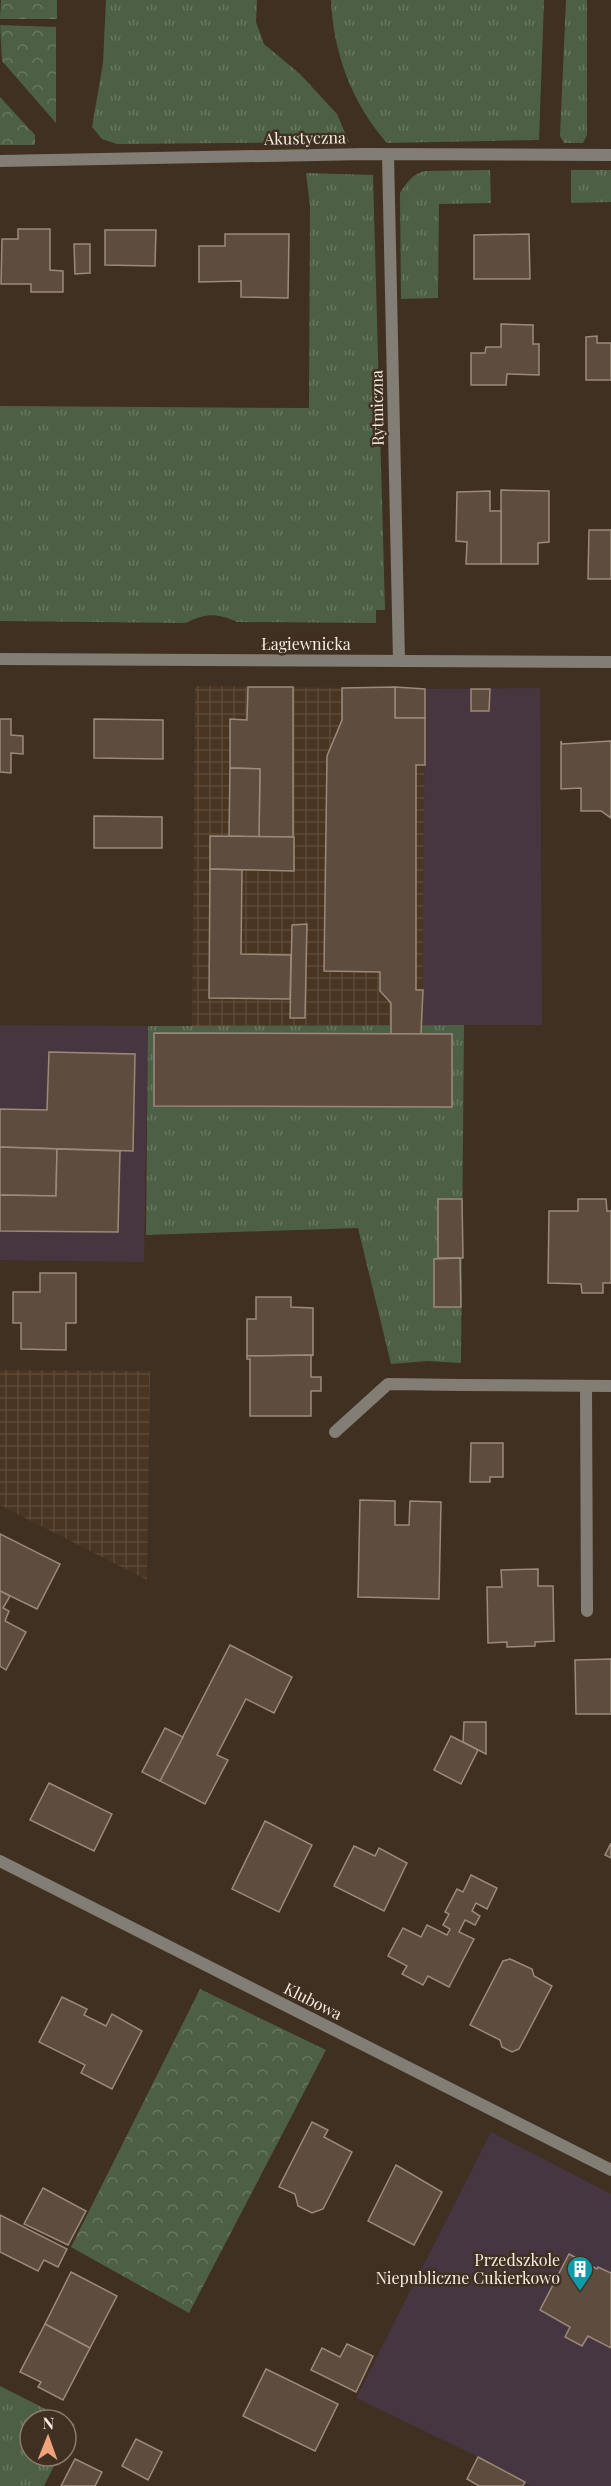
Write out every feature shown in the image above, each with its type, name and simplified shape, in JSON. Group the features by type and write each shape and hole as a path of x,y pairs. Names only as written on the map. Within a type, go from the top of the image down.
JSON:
{"street":[{"name":"Akustyczna","path":"0,161 388,155 611,155"},
{"name":"Rytmiczna","path":"388,155 399,661"},
{"name":"Łagiewnicka","path":"0,659 611,662"},
{"path":"335,1432 388,1384 611,1386"},
{"path":"586,1386 587,1611"},
{"name":"Klubowa","path":"0,1861 611,2170"}],"shaded area":[{"path":"195,686 425,689 422,1025 192,1026"},
{"path":"540,688 542,1025 422,1025 425,689"},
{"path":"0,1025 148,1026 144,1262 0,1260"},
{"path":"0,1370 150,1371 147,1580 0,1505"},
{"path":"491,2132 611,2194 611,2486 530,2486 478,2457 356,2398"}],"green space":[{"path":"1,0 57,0 57,19 0,19"},
{"path":"106,0 257,0 256,22 264,44 300,74 337,114 349,142 117,144 102,139 92,127 103,63"},
{"path":"331,0 544,0 539,140 387,143 354,94 340,58"},
{"path":"566,0 587,0 587,135 583,143 564,143 560,136"},
{"path":"0,25 56,27 56,123 2,61"},
{"path":"0,97 35,135 35,145 0,145"},
{"path":"490,170 491,203 439,204 438,298 401,299 400,193 405,185 424,171"},
{"path":"571,170 611,170 611,202 571,203"},
{"path":"306,173 373,175 385,610 376,610 376,623 237,622 212,615 186,623 0,621 0,406 309,408 310,206"},
{"path":"464,1025 461,1363 428,1361 391,1364 358,1228 146,1235 148,1026"},
{"path":"200,1989 326,2050 189,2313 71,2247"},
{"path":"0,2386 43,2408 18,2408 18,2468 53,2468 44,2486 0,2486"}],"building":[{"path":"18,229 50,229 50,270 63,271 63,292 31,292 31,284 1,284 2,239 18,239"},
{"path":"105,230 156,230 155,266 105,265"},
{"path":"225,234 289,234 288,298 241,297 241,281 199,282 199,246 225,246"},
{"path":"529,234 530,279 474,279 474,235"},
{"path":"74,244 90,244 90,273 75,274"},
{"path":"501,324 533,325 533,344 539,344 539,375 507,374 506,385 471,385 471,353 485,353 486,347 501,347"},
{"path":"597,336 597,343 611,343 611,380 586,380 586,337"},
{"path":"501,490 549,491 549,542 538,543 538,564 501,564"},
{"path":"490,491 490,511 501,511 501,564 466,564 467,542 456,541 457,492"},
{"path":"589,530 611,530 611,579 588,579"},
{"path":"248,687 293,687 293,837 259,837 260,769 230,768 230,719 247,720"},
{"path":"395,687 425,689 425,718 395,718"},
{"path":"395,687 395,718 425,718 425,765 416,765 416,990 423,990 421,1034 391,1034 391,1003 380,991 380,972 324,971 327,756 342,720 342,688"},
{"path":"471,689 490,689 489,711 471,711"},
{"path":"0,719 11,719 11,735 23,736 23,754 11,753 11,773 0,772"},
{"path":"94,719 163,720 163,759 94,758"},
{"path":"561,741 562,744 611,741 611,818 601,811 581,811 581,788 561,789"},
{"path":"230,768 260,769 259,837 229,836"},
{"path":"94,816 162,817 162,848 94,848"},
{"path":"210,836 294,837 294,871 210,869"},
{"path":"210,869 242,870 241,954 291,955 290,999 209,998"},
{"path":"307,924 305,1018 290,1018 292,925"},
{"path":"154,1033 452,1034 452,1107 154,1106"},
{"path":"49,1052 135,1054 133,1151 0,1147 0,1109 47,1110"},
{"path":"0,1147 57,1149 56,1196 0,1195"},
{"path":"57,1149 120,1151 118,1232 0,1231 0,1195 56,1196"},
{"path":"438,1199 462,1199 463,1258 438,1258"},
{"path":"578,1199 606,1199 607,1211 611,1211 611,1283 603,1283 603,1293 582,1293 581,1284 548,1283 549,1211 578,1211"},
{"path":"460,1258 461,1307 434,1307 434,1259"},
{"path":"40,1273 76,1273 76,1323 66,1323 66,1350 21,1349 21,1323 13,1323 13,1292 40,1292"},
{"path":"256,1297 291,1297 291,1307 313,1308 313,1355 247,1356 247,1319 256,1319"},
{"path":"313,1355 311,1356 311,1377 321,1377 321,1391 311,1391 311,1416 250,1416 250,1359 247,1359 247,1356"},
{"path":"471,1443 503,1443 503,1477 490,1477 490,1482 470,1482"},
{"path":"360,1500 395,1501 395,1525 409,1525 410,1501 441,1502 439,1599 358,1597"},
{"path":"0,1534 60,1564 37,1609 0,1591"},
{"path":"538,1569 538,1586 553,1586 554,1641 535,1642 535,1646 507,1647 507,1642 488,1643 487,1587 502,1587 501,1570"},
{"path":"0,1591 10,1596 3,1608 9,1611 5,1621 26,1632 6,1670 0,1666"},
{"path":"230,1645 292,1677 274,1713 246,1699 217,1755 228,1760 205,1804 160,1781"},
{"path":"611,1659 611,1714 576,1714 575,1660"},
{"path":"464,1722 486,1722 486,1754 463,1742"},
{"path":"165,1728 183,1737 160,1781 142,1772"},
{"path":"451,1736 478,1750 461,1784 434,1770"},
{"path":"49,1783 112,1814 94,1851 30,1820"},
{"path":"265,1821 312,1845 279,1912 232,1889"},
{"path":"611,1843 611,1858 605,1855"},
{"path":"354,1846 375,1856 379,1848 407,1863 384,1911 334,1886"},
{"path":"471,1875 497,1888 487,1909 476,1903 472,1911 480,1916 475,1925 465,1920 459,1932 474,1939 449,1987 428,1976 423,1985 402,1974 407,1966 388,1956 403,1928 421,1937 427,1925 447,1935 450,1929 443,1925 449,1914 445,1912 457,1889 463,1892"},
{"path":"510,1959 532,1969 534,1976 552,1986 519,2049 512,2052 502,2047 500,2040 470,2025 503,1961"},
{"path":"62,1997 87,2009 84,2015 106,2026 112,2014 142,2031 112,2089 81,2073 85,2065 39,2042"},
{"path":"312,2122 328,2130 324,2137 352,2152 323,2209 312,2213 298,2206 295,2194 279,2187"},
{"path":"396,2165 442,2192 414,2245 368,2221"},
{"path":"43,2188 86,2211 68,2245 24,2224"},
{"path":"0,2215 67,2249 58,2267 44,2260 38,2271 0,2252"},
{"name":"Przedszkole Niepubliczne Cukierkowo","path":"569,2254 597,2269 598,2267 611,2273 611,2348 588,2336 582,2346 565,2337 570,2327 540,2310"},
{"path":"71,2272 117,2296 90,2348 45,2324"},
{"path":"45,2324 90,2348 63,2400 38,2387 41,2382 20,2372"},
{"path":"347,2344 373,2356 356,2392 311,2370 322,2348 340,2357"},
{"path":"266,2369 338,2404 315,2451 243,2416"},
{"path":"136,2439 162,2452 148,2480 122,2466"},
{"path":"478,2457 525,2482 523,2486 479,2486 467,2479"},
{"path":"78,2460 102,2472 95,2486 61,2486 70,2468 78,2468"}],"place":[{"name":"Przedszkole Niepubliczne Cukierkowo","path":"580,2292"}]}
